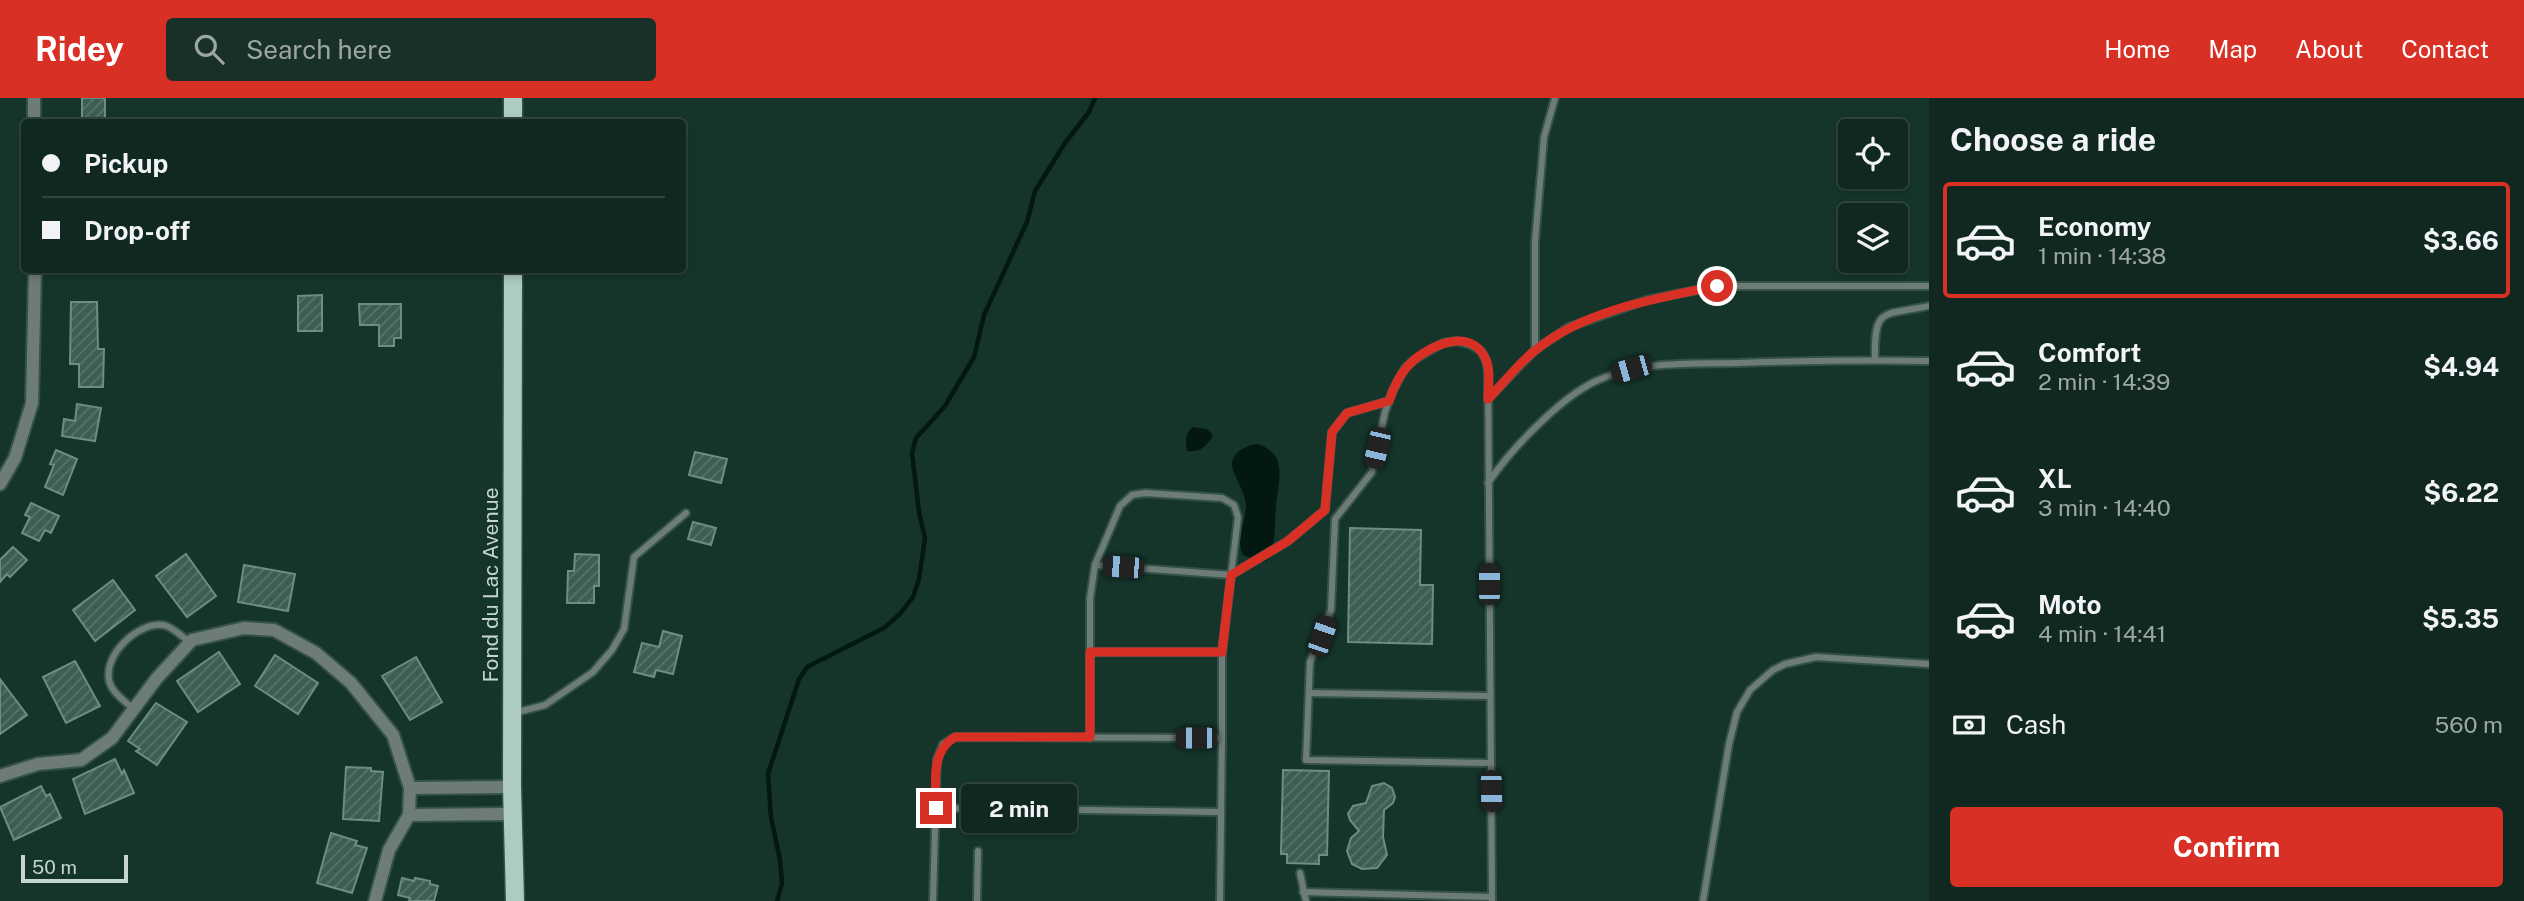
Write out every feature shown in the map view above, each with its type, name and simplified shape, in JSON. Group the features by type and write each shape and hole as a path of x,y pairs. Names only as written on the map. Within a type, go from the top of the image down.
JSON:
{"main road":[{"path":"513,98 513,119"},
{"name":"Fond du Lac Avenue","path":"513,273 512,814 515,901"}],"street":[{"path":"34,98 34,119"},
{"path":"0,484 15,458 32,402 34,273"},
{"path":"0,776 38,764 81,760 112,737 157,678 190,642 244,628 274,629 316,653 351,683 393,735 410,788 409,815 389,850 375,901"},
{"path":"410,788 512,787"},
{"path":"409,815 512,814"}],"lane":[{"path":"1535,349 1535,242 1544,137 1555,98"},
{"path":"1488,399 1535,349 1569,327 1647,300 1717,286 1929,286"},
{"path":"1875,360 1874,334 1877,322 1886,314 1929,306"},
{"path":"1303,892 1492,899 1486,360 1481,351 1458,341 1443,343 1414,360 1399,378 1389,401 1372,472 1335,519 1331,610 1310,662 1306,760 1490,763"},
{"path":"1488,483 1509,453 1552,414 1593,382 1631,369 1685,365 1929,361"},
{"path":"1096,565 1231,575 1288,541 1325,510 1332,432 1347,413 1389,401"},
{"path":"1090,737 1090,598 1096,565 1120,506 1132,495 1145,493 1222,498 1234,505 1238,517 1222,652 1220,901"},
{"path":"512,714 545,705 593,672 612,650 624,629 634,558 687,513"},
{"path":"134,709 113,690 109,682 109,663 119,646 150,625 167,625 190,642"},
{"path":"1090,652 1222,652"},
{"path":"1703,901 1729,744 1737,712 1750,690 1773,670 1785,664 1816,657 1929,664"},
{"path":"1309,693 1489,696"},
{"path":"933,901 937,759 943,744 955,737 1222,738"},
{"path":"936,808 1221,812"},
{"path":"977,901 978,851"},
{"path":"1300,873 1306,901"}],"shaded area":[{"path":"1193,427 1207,429 1213,435 1203,448 1187,451 1186,438"},
{"path":"1258,444 1275,455 1280,473 1272,547 1267,561 1259,562 1243,555 1241,549 1240,537 1246,505 1232,463 1235,455 1242,449"}],"building":[{"path":"82,98 105,98 105,119 82,119"},
{"path":"322,295 322,331 298,331 298,296"},
{"path":"71,302 97,302 98,349 104,349 103,387 79,387 79,364 70,364"},
{"path":"359,304 401,304 401,338 394,338 394,346 379,346 379,325 360,325"},
{"path":"77,404 101,408 95,441 62,436 64,419 75,421"},
{"path":"56,450 77,459 63,495 45,487 54,465 50,464"},
{"path":"695,452 727,459 721,483 689,475"},
{"path":"31,503 59,516 51,533 45,530 39,541 22,533 30,517 25,515"},
{"path":"693,522 716,528 711,545 688,539"},
{"path":"1350,528 1421,530 1420,585 1433,585 1432,644 1348,642"},
{"path":"13,547 27,560 10,577 7,574 0,582 0,560"},
{"path":"186,554 216,596 187,617 156,576"},
{"path":"575,554 599,555 599,586 594,586 594,603 567,603 568,571 574,571"},
{"path":"244,565 295,574 288,611 238,602"},
{"path":"113,580 135,610 95,641 73,610"},
{"path":"663,631 682,636 673,674 656,670 654,677 634,672 642,643 659,647"},
{"path":"219,652 240,684 198,712 177,681"},
{"path":"275,655 318,683 298,714 255,686"},
{"path":"416,657 442,702 410,720 382,676"},
{"path":"75,661 100,706 66,723 43,677"},
{"path":"0,679 27,715 0,734"},
{"path":"156,703 187,722 157,765 136,751 140,749 128,741"},
{"path":"115,759 122,774 124,770 134,793 85,814 73,779"},
{"path":"346,767 371,768 371,771 383,772 379,821 343,819"},
{"path":"1283,770 1329,771 1327,855 1319,855 1319,864 1287,863 1287,854 1281,854"},
{"path":"1384,783 1392,788 1395,797 1393,803 1384,810 1383,837 1387,855 1377,868 1362,869 1352,864 1347,851 1351,838 1359,831 1348,814 1353,806 1366,803 1372,786"},
{"path":"41,786 46,796 50,794 61,818 14,840 0,807"},
{"path":"331,833 357,841 355,845 367,848 352,893 317,883"},
{"path":"402,878 430,881 430,884 438,886 434,901 409,901 410,898 398,895"}],"waterway":[{"path":"777,901 782,883 771,817 768,774 799,679 807,667 884,628 900,614 913,597 919,579 925,538 912,453 916,438 945,406 974,357 984,315 1027,222 1035,191 1065,143 1089,112 1095,98"}],"route":[{"path":"936,808 937,759 943,744 955,737 1090,737 1090,652 1222,652 1231,575 1288,541 1325,510 1332,432 1347,413 1389,401 1405,369 1426,351 1443,343 1458,341 1481,351 1488,371 1488,399 1535,349 1569,327 1647,300 1717,286"}]}
